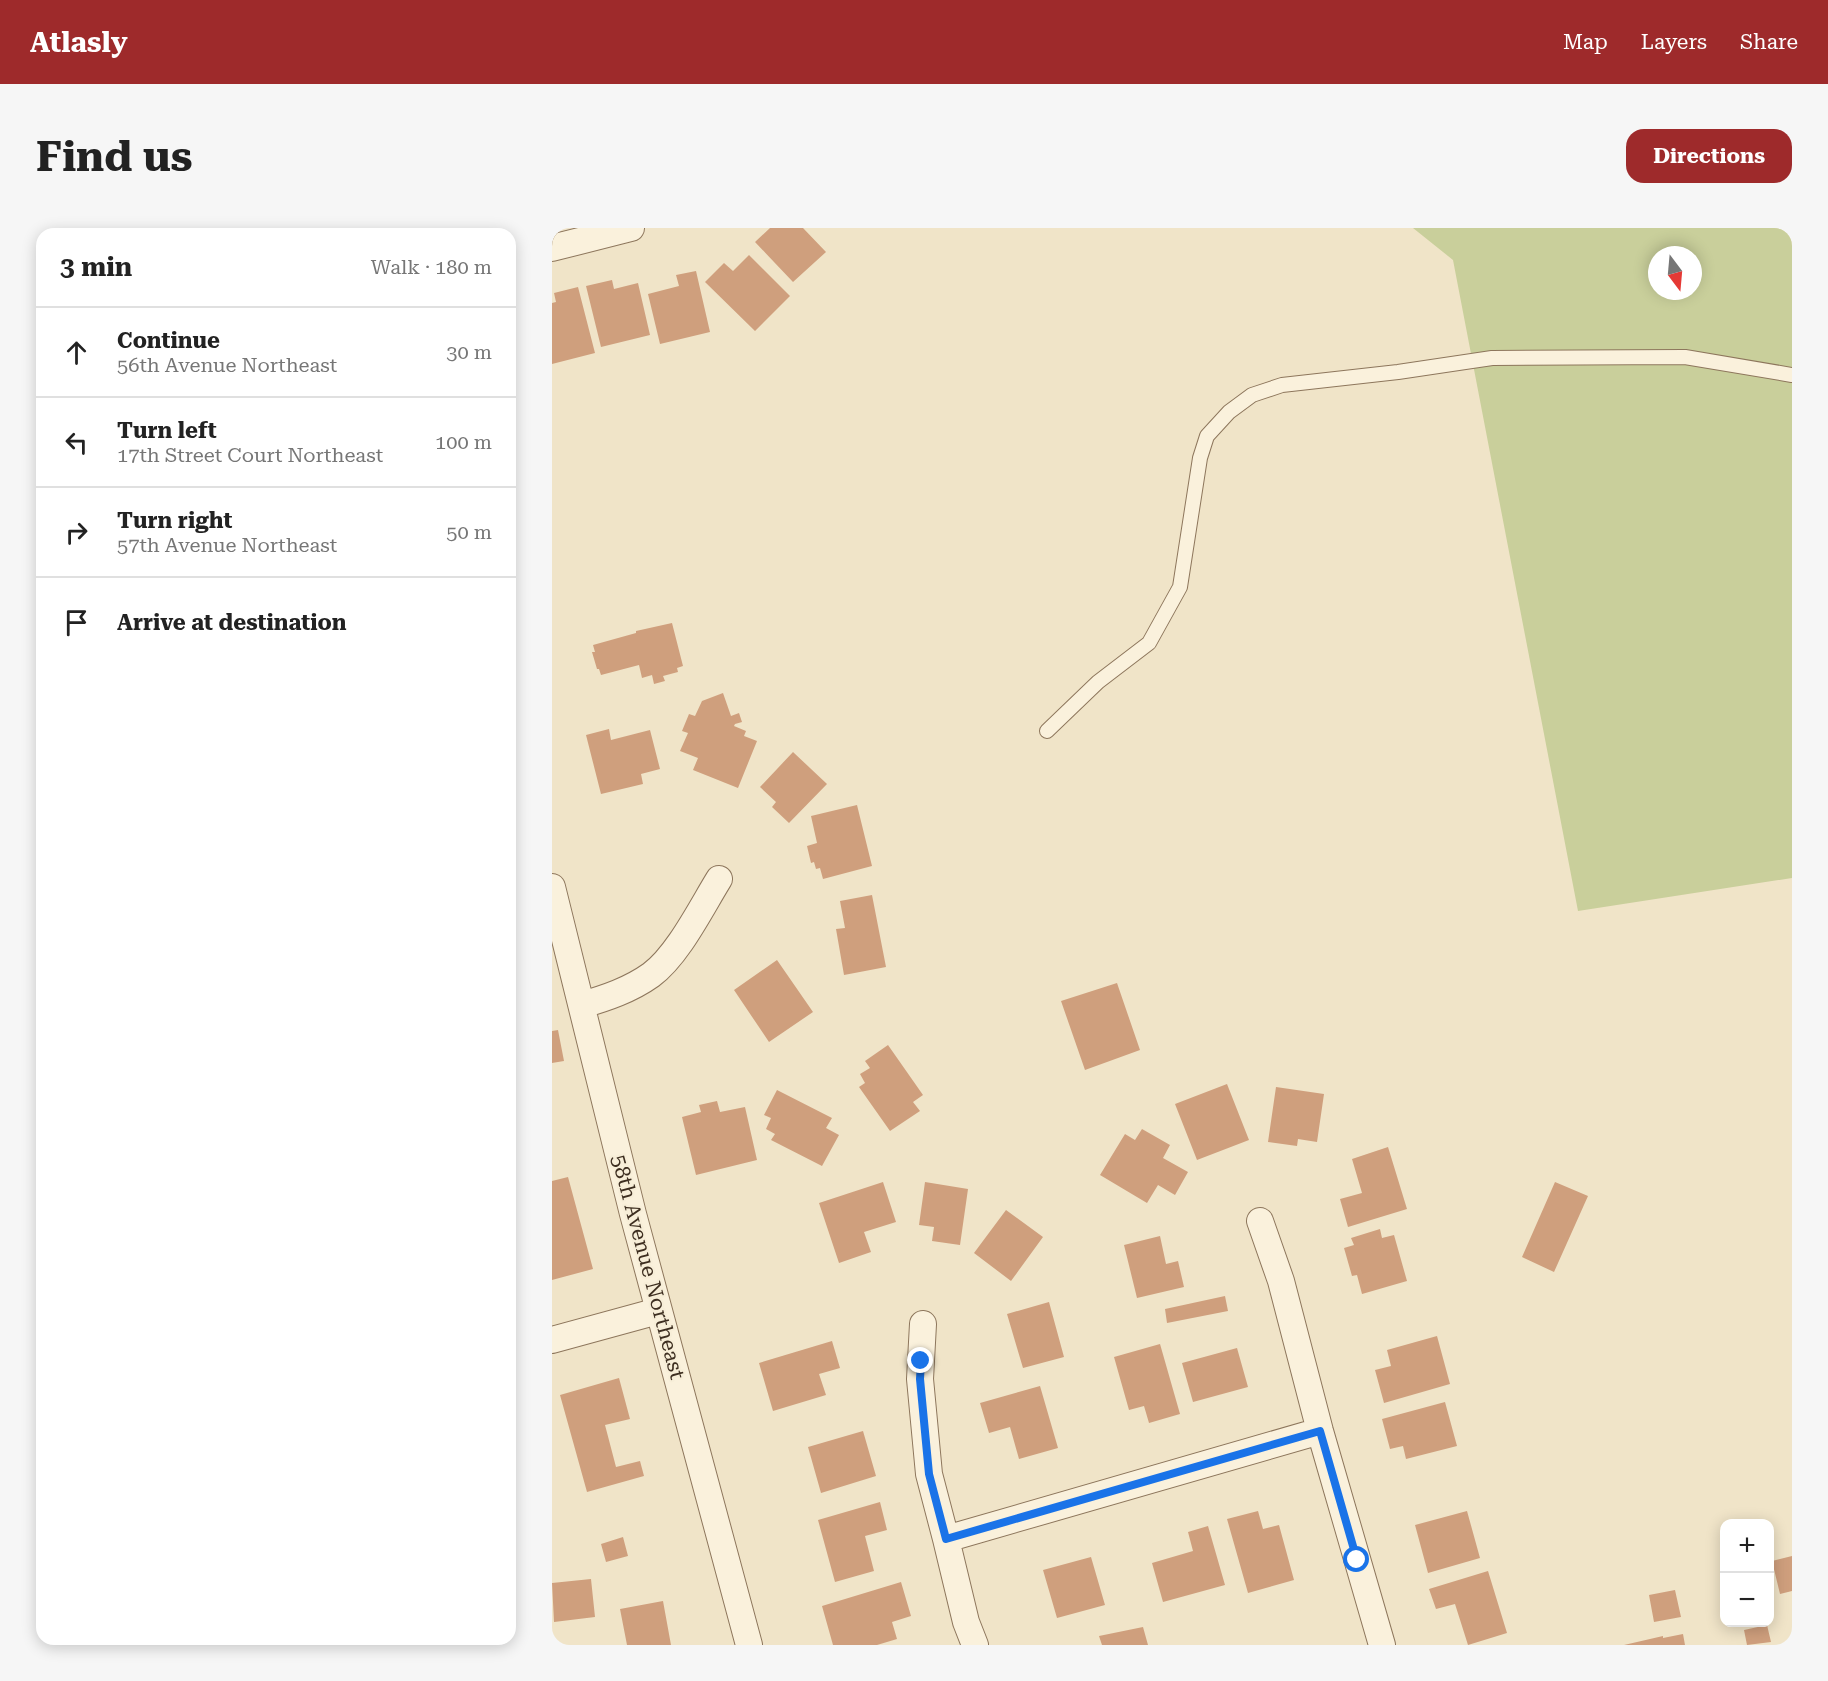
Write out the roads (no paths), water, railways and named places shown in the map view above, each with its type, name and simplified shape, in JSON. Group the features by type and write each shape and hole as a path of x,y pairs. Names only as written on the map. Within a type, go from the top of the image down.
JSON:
{"street":[{"path":"552,248 631,228"},
{"path":"582,1005 615,995 652,974 677,947 719,879"},
{"name":"58th Avenue Northeast","path":"552,887 658,1311 749,1645"},
{"path":"1260,1221 1281,1281 1320,1431 1382,1645"},
{"path":"552,1340 658,1311"},
{"path":"923,1324 920,1379 929,1474 966,1622 975,1645"},
{"path":"946,1539 1320,1431"}],"lane":[{"path":"1047,731 1098,682 1149,643 1180,586 1200,458 1207,436 1229,412 1252,395 1282,385 1398,372 1492,358 1685,357 1792,375"}]}
